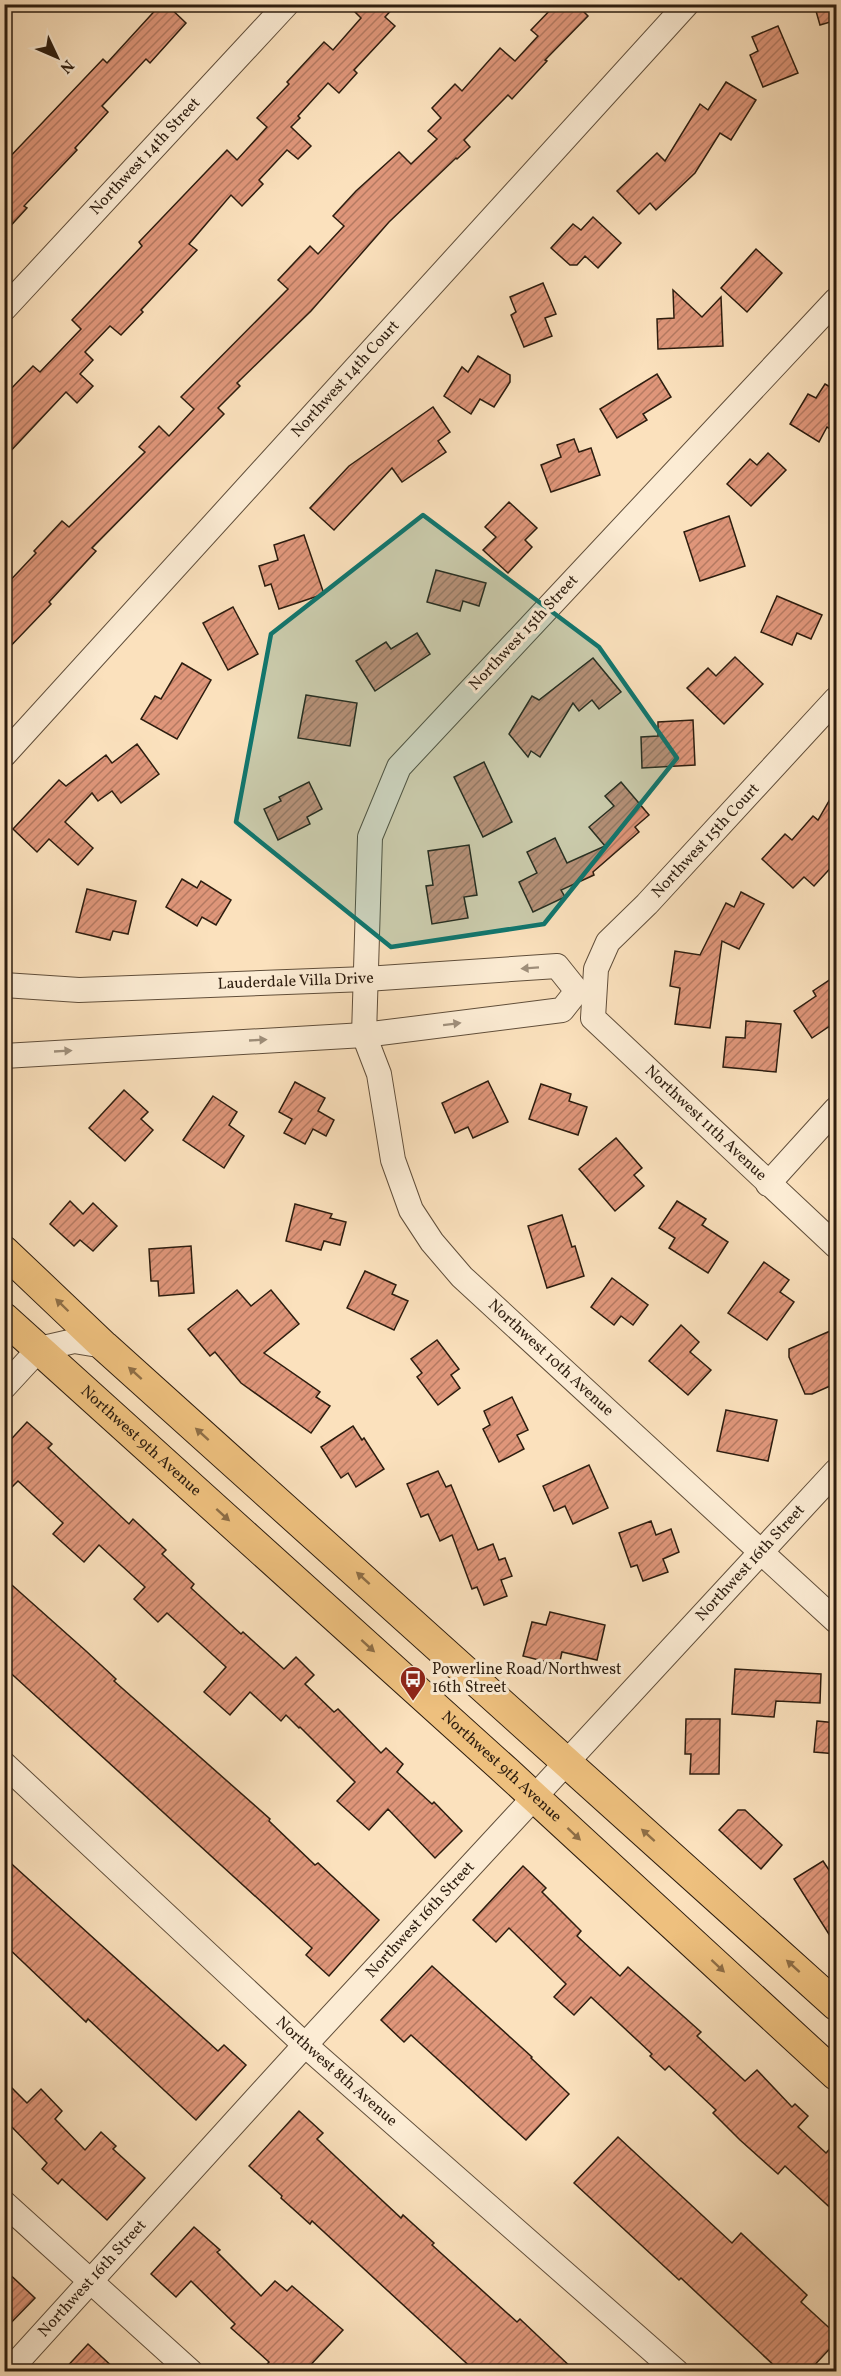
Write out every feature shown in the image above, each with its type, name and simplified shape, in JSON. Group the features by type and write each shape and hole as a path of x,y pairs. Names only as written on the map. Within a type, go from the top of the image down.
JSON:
{"main road":[{"path":"4,1251 104,1346 837,2005"},
{"name":"Northwest 9th Avenue","path":"4,1318 535,1798 837,2075"}],"street":[{"name":"Northwest 14th Street","path":"4,309 287,4"},
{"name":"Northwest 14th Court","path":"4,755 687,4"},
{"name":"Northwest 15th Street","path":"364,1035 370,837 399,767 837,300"},
{"name":"Northwest 15th Court","path":"585,991 608,942 647,904 837,699"},
{"name":"Lauderdale Villa Drive","path":"4,985 79,990 366,979 557,966 585,991"},
{"path":"4,1056 364,1035 562,1010 585,991"},
{"name":"Northwest 11th Avenue","path":"585,991 593,1018 768,1184 837,1246"},
{"name":"Northwest 10th Avenue","path":"364,1035 379,1074 393,1160 411,1210 432,1242 462,1278 837,1621"},
{"path":"4,1037 29,1053"},
{"path":"768,1184 837,1109"},
{"path":"4,1386 39,1349 74,1341 104,1346"},
{"name":"Northwest 16th Street","path":"8,2372 305,2045 837,1471"},
{"name":"Northwest 8th Avenue","path":"4,1764 305,2045 677,2372"},
{"path":"4,2203 191,2372"}],"highlighted area":[{"path":"423,515 599,647 677,758 544,924 391,947 236,822 271,634"}],"building":[{"path":"161,4 166,4 186,23 150,63 146,59 102,106 108,112 75,148 77,150 24,206 27,208 4,233 4,163 103,59 107,63"},
{"path":"347,4 397,4 385,17 395,26 354,70 357,73 339,93 328,83 298,116 300,118 291,127 311,146 298,159 287,150 259,180 263,184 242,206 231,195 189,244 197,250 141,310 143,312 121,335 110,326 85,352 93,360 80,374 93,386 77,403 66,392 4,458 4,396 33,366 40,372 81,329 72,320 142,246 139,242 227,150 237,160 267,127 257,118 289,84 287,82 324,42 333,50 361,18"},
{"path":"556,4 576,4 588,16 545,60 547,61 512,99 508,95 464,140 470,147 389,222 311,311 237,383 240,386 218,408 224,414 92,548 96,551 49,602 51,604 4,653 4,587 36,553 34,551 62,521 69,527 145,452 139,447 159,426 169,436 194,409 181,397 288,289 278,280 310,246 318,254 344,226 333,216 356,191 399,152 411,164 437,139 428,131 441,118 432,108 455,84 462,91 500,48 515,61 538,36 531,30"},
{"path":"814,4 837,4 837,20 820,25"},
{"path":"778,26 798,73 763,87 750,55 758,51 752,37"},
{"path":"726,82 756,100 731,140 720,133 695,173 656,210 650,203 639,214 617,191 657,153 665,161 700,104 708,110"},
{"path":"593,217 621,243 598,268 585,256 577,265 570,265 551,248 573,224 581,230"},
{"path":"756,249 782,273 747,312 721,288"},
{"path":"543,283 556,314 545,318 552,336 524,347 511,315 516,312 510,297"},
{"path":"673,290 702,317 721,297 723,346 658,349 657,319 674,318"},
{"path":"478,356 510,375 510,382 494,407 480,399 471,414 444,396 462,367 468,372"},
{"path":"657,374 671,397 643,414 647,420 617,438 600,409"},
{"path":"825,384 837,391 837,433 827,427 819,442 790,424 808,394 816,398"},
{"path":"433,407 450,432 438,441 446,452 402,482 392,468 334,530 310,508 349,466"},
{"path":"574,439 579,452 591,448 600,475 551,492 541,465 561,457 557,445"},
{"path":"768,453 786,470 751,506 727,484 750,459 757,465"},
{"path":"509,502 537,528 525,540 532,547 508,573 483,550 496,537 485,527"},
{"path":"729,516 745,566 700,581 684,532"},
{"path":"304,535 324,594 279,609 271,584 265,586 259,566 278,560 274,545"},
{"path":"436,570 486,583 479,606 463,601 460,611 427,602"},
{"path":"777,596 822,615 811,639 797,633 792,645 761,632"},
{"path":"233,607 258,654 228,670 203,623"},
{"path":"417,633 430,654 375,691 356,661 386,642 391,649"},
{"path":"735,657 763,684 724,724 687,688 708,668 716,676"},
{"path":"593,658 621,692 599,709 592,700 579,711 573,703 540,757 531,751 528,757 509,734 532,696 539,700"},
{"path":"182,663 211,680 177,739 141,719 155,696 161,699"},
{"path":"306,695 357,703 350,746 298,738"},
{"path":"693,720 695,765 642,768 641,737 658,736 658,722"},
{"path":"137,744 159,774 121,803 112,791 98,801 92,793 65,822 93,848 78,865 49,839 37,852 13,829 59,780 66,786 106,755 112,763"},
{"path":"484,762 512,822 483,837 454,777"},
{"path":"309,782 322,809 307,817 310,824 278,840 264,809 281,801 279,797"},
{"path":"621,782 649,815 635,827 639,832 593,872 594,875 561,890 565,897 533,912 519,882 537,873 527,852 555,838 567,863 605,846 589,827 614,806 605,796"},
{"path":"837,787 837,861 814,886 804,877 793,888 762,859 785,834 792,840 813,816 818,820"},
{"path":"469,845 477,895 464,897 468,918 432,924 426,886 433,885 428,851"},
{"path":"182,879 197,888 201,881 231,900 216,925 202,917 197,926 166,907"},
{"path":"87,889 136,901 128,934 113,931 110,940 76,932"},
{"path":"741,892 764,904 739,949 722,941 710,1028 675,1024 680,988 670,986 675,951 700,955 726,903 734,907"},
{"path":"837,975 837,1021 812,1038 794,1011 816,996 813,991"},
{"path":"746,1021 781,1024 776,1072 723,1067 726,1037 745,1038"},
{"path":"488,1081 508,1122 473,1138 468,1127 455,1133 442,1103"},
{"path":"295,1082 325,1098 318,1111 334,1120 326,1136 313,1129 305,1144 284,1133 292,1119 279,1112"},
{"path":"541,1084 571,1094 569,1101 587,1107 578,1135 529,1119"},
{"path":"124,1090 148,1112 141,1119 153,1130 125,1161 89,1128"},
{"path":"213,1096 237,1112 229,1125 244,1136 224,1168 183,1140"},
{"path":"616,1138 642,1168 634,1175 644,1186 615,1211 579,1169"},
{"path":"70,1201 83,1214 93,1203 117,1226 93,1251 80,1240 74,1246 50,1224"},
{"path":"677,1201 706,1219 702,1225 728,1242 708,1273 669,1248 675,1238 659,1228"},
{"path":"295,1204 332,1214 330,1218 346,1222 340,1245 324,1241 321,1250 286,1241"},
{"path":"562,1215 584,1276 547,1288 528,1226"},
{"path":"191,1246 194,1293 159,1296 158,1281 151,1281 149,1249"},
{"path":"764,1262 789,1280 780,1292 794,1302 767,1340 728,1313"},
{"path":"365,1271 396,1285 392,1294 408,1301 394,1330 347,1308"},
{"path":"612,1278 648,1305 633,1325 621,1316 614,1325 591,1307"},
{"path":"237,1290 251,1306 271,1290 299,1324 264,1353 320,1392 316,1397 330,1406 311,1433 241,1383 215,1352 210,1356 188,1329"},
{"path":"681,1325 699,1342 690,1352 711,1370 688,1395 649,1361"},
{"path":"837,1328 837,1383 812,1394 805,1394 789,1357 789,1349"},
{"path":"437,1340 459,1369 451,1375 460,1388 438,1405 417,1377 422,1373 411,1359"},
{"path":"512,1397 528,1430 517,1435 524,1449 499,1462 483,1429 490,1425 484,1411"},
{"path":"726,1410 777,1420 768,1461 717,1451"},
{"path":"27,1422 52,1444 48,1448 129,1524 133,1519 166,1550 162,1554 194,1584 191,1588 241,1634 243,1632 284,1669 296,1657 314,1675 305,1684 334,1712 338,1709 381,1753 386,1748 403,1764 397,1772 432,1804 434,1802 462,1831 435,1858 388,1809 369,1830 337,1801 355,1782 286,1715 281,1721 250,1692 230,1715 204,1692 226,1667 167,1613 158,1622 134,1599 145,1587 99,1545 84,1562 53,1534 63,1523 18,1481 4,1495 4,1447"},
{"path":"353,1426 362,1440 364,1438 384,1469 356,1487 348,1473 341,1478 321,1447"},
{"path":"589,1465 608,1508 573,1524 565,1506 554,1511 543,1486"},
{"path":"438,1471 446,1487 451,1485 478,1550 493,1544 499,1560 505,1558 512,1576 501,1580 507,1596 484,1605 477,1587 472,1589 452,1535 440,1541 428,1514 421,1517 407,1484"},
{"path":"651,1521 656,1535 671,1529 679,1552 663,1559 668,1572 643,1581 637,1565 631,1567 619,1533"},
{"path":"4,1578 116,1679 114,1681 270,1819 269,1821 315,1865 318,1863 379,1920 329,1976 306,1955 312,1948 4,1667"},
{"path":"550,1612 605,1625 597,1660 562,1652 559,1665 523,1656 532,1622 546,1625"},
{"path":"735,1669 821,1674 820,1703 776,1701 774,1717 732,1714"},
{"path":"686,1719 720,1719 719,1774 690,1774 691,1754 685,1754"},
{"path":"817,1721 837,1723 837,1754 814,1752"},
{"path":"738,1810 745,1810 782,1845 761,1869 719,1830"},
{"path":"4,1857 218,2051 224,2045 246,2065 196,2120 88,2019 86,2022 4,1944"},
{"path":"823,1861 837,1882 837,1947 794,1879"},
{"path":"523,1866 546,1888 542,1892 581,1931 577,1936 620,1976 628,1967 701,2032 697,2036 745,2081 757,2070 792,2107 795,2104 808,2116 798,2127 826,2153 837,2141 837,2214 785,2166 778,2174 713,2113 716,2110 669,2066 665,2070 650,2056 652,2054 591,1997 574,2015 554,1997 566,1984 509,1928 496,1942 473,1920"},
{"path":"432,1966 569,2094 526,2140 411,2035 404,2042 381,2020"},
{"path":"4,2080 27,2103 41,2089 62,2111 55,2119 85,2150 101,2132 116,2146 113,2149 145,2178 107,2220 62,2179 58,2184 42,2169 47,2163 4,2119"},
{"path":"299,2111 323,2133 317,2139 355,2175 401,2218 403,2215 434,2243 432,2245 517,2322 520,2319 576,2372 476,2372 312,2221 310,2224 281,2198 282,2196 249,2166"},
{"path":"618,2137 732,2243 741,2233 807,2295 801,2302 837,2335 837,2341 808,2372 781,2372 681,2278 679,2280 574,2183"},
{"path":"194,2227 220,2250 217,2252 261,2296 275,2281 287,2291 292,2286 343,2330 304,2372 260,2372 269,2362 231,2328 235,2324 191,2281 176,2297 151,2274"},
{"path":"4,2269 35,2298 4,2330"},
{"path":"88,2344 118,2372 62,2372"}],"place":[{"name":"Powerline Road/Northwest 16th Street","path":"413,1702"}]}
